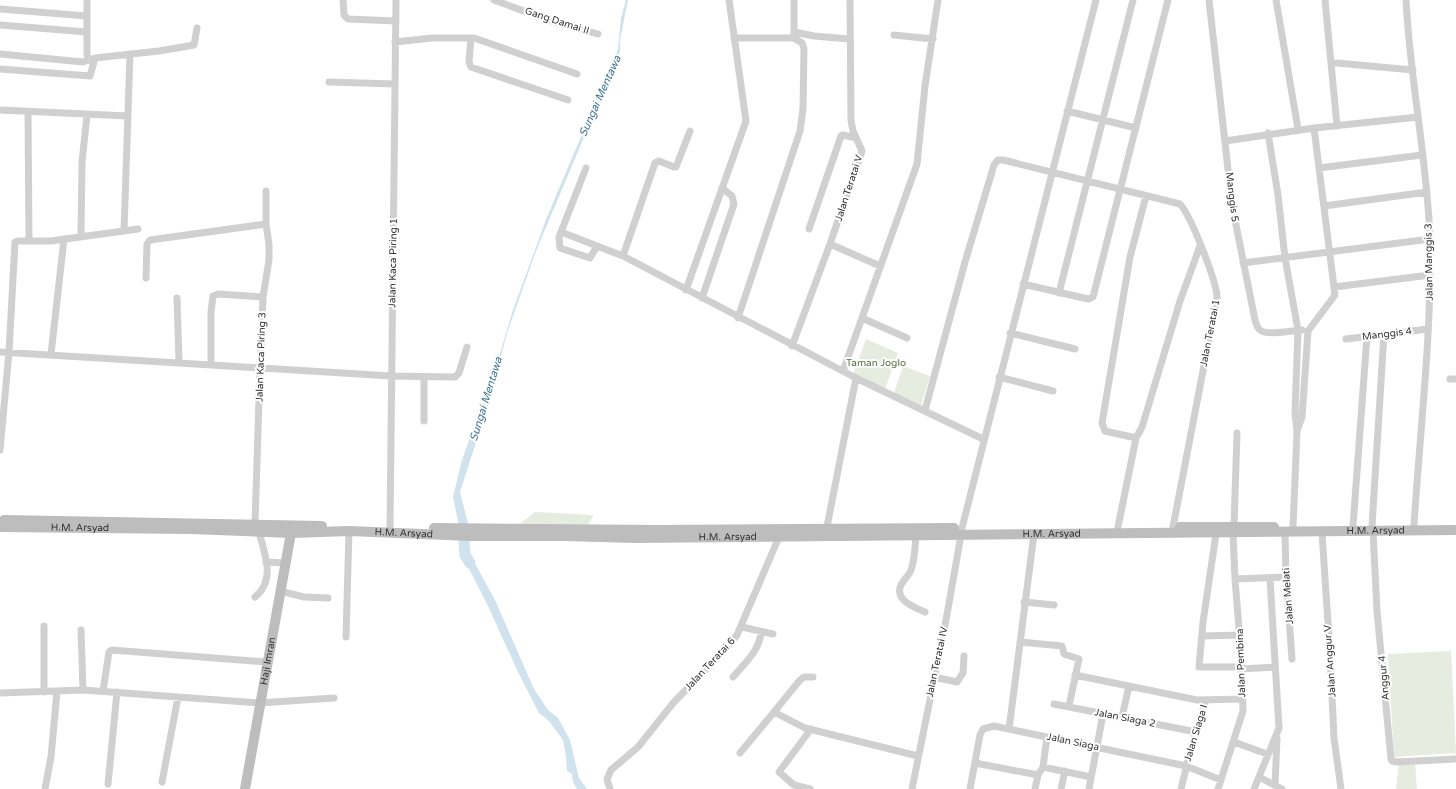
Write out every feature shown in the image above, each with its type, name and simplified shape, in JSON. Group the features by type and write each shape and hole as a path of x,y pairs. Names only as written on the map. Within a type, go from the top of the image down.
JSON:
{"street":[{"path":"0,69 88,76 92,74 91,61 87,56 87,0"},
{"path":"343,0 344,15 348,19 396,20"},
{"name":"Jalan Kaca Piring 1","path":"390,527 390,376 396,0"},
{"name":"Gang Damai II","path":"494,0 551,20 598,34"},
{"path":"686,290 746,121 729,0"},
{"path":"738,318 800,131 803,103 804,49 802,43 794,35 794,0"},
{"name":"Jalan Teratai V","path":"792,346 830,244 862,151 856,138 851,120 849,39 850,0"},
{"path":"842,371 918,159 924,86 933,39 938,0"},
{"name":"Jalan Teratai IV","path":"912,789 946,620 961,531 1066,111 1096,0"},
{"path":"1059,292 1086,180 1133,0"},
{"path":"1023,284 1088,299 1093,297 1168,0"},
{"name":"Manggis 5","path":"1209,0 1232,205 1255,320 1259,330 1271,333 1298,330 1308,331"},
{"path":"1276,0 1298,129"},
{"path":"1325,0 1337,126"},
{"name":"Jalan Manggis 3","path":"1406,0 1427,192 1430,239 1428,329 1414,525"},
{"path":"0,9 87,16"},
{"path":"0,25 87,32"},
{"path":"0,54 83,62 91,61 95,58 194,45 197,28"},
{"path":"894,34 933,39"},
{"path":"734,38 794,35 849,39"},
{"path":"395,42 432,38 479,39 577,74"},
{"path":"470,38 469,62 471,67 568,100"},
{"path":"124,231 130,54"},
{"path":"1337,64 1413,70"},
{"path":"329,82 394,84"},
{"path":"0,110 128,116"},
{"path":"28,111 29,241"},
{"path":"1066,111 1136,128"},
{"path":"81,236 82,162 87,115"},
{"path":"1225,141 1298,129 1418,117"},
{"path":"1297,431 1302,417 1308,331 1334,297 1330,252 1314,128"},
{"path":"623,256 655,163 659,161 674,168 676,167 690,131"},
{"path":"1268,133 1278,195 1285,258 1298,330 1295,414 1297,431 1289,530"},
{"path":"809,229 841,136 843,135 856,138"},
{"path":"1319,168 1422,155"},
{"name":"Jalan Teratai 1","path":"925,410 964,262 994,164 998,160 1086,180 1180,204 1188,215 1214,284 1217,298 1173,528"},
{"path":"586,168 558,242 560,248 590,258 597,246"},
{"path":"702,298 734,204 732,196 722,188"},
{"name":"Jalan Kaca Piring 3","path":"255,597 263,591 267,581 266,562 257,528 263,297 269,255 266,224 266,191"},
{"path":"1324,206 1427,192"},
{"path":"1136,438 1105,431 1102,423 1130,257 1146,196"},
{"path":"146,278 148,244 150,240 266,224"},
{"path":"0,450 9,352 16,242 64,240 81,236 138,229"},
{"path":"561,232 623,256 792,346 984,439"},
{"path":"1243,263 1430,239"},
{"path":"51,354 64,240"},
{"path":"830,244 880,266"},
{"path":"1118,527 1136,438 1142,427 1180,301 1200,246"},
{"path":"1334,287 1430,275"},
{"path":"211,364 210,312 213,296 218,294 263,297"},
{"path":"177,298 179,362"},
{"path":"862,318 906,338"},
{"name":"Manggis 4","path":"1346,339 1428,329"},
{"path":"1010,333 1075,349"},
{"path":"1373,529 1384,334"},
{"path":"1353,526 1368,336"},
{"path":"0,352 390,376 455,377 458,375 467,347"},
{"path":"424,377 424,421"},
{"path":"826,533 856,378"},
{"path":"999,378 1053,391"},
{"name":"Jalan Pembina","path":"1218,789 1243,714 1240,635 1235,579 1234,530 1237,433"},
{"name":"H.M. Arsyad","path":"0,521 24,520 257,528 390,527 471,533 779,537 826,533 916,535 961,531 1034,534 1201,530 1289,530 1353,526 1373,529 1456,530"},
{"name":"H.M. Arsyad","path":"1289,530 1322,533 1414,525 1456,524"},
{"name":"H.M. Arsyad","path":"0,527 191,526"},
{"name":"H.M. Arsyad","path":"471,533 826,533 1118,527 1173,528 1201,530 1216,534 1234,530"},
{"name":"H.M. Arsyad","path":"257,528 291,533 349,531 457,532"},
{"name":"Anggur 4","path":"1373,529 1377,611 1391,759 1392,761 1397,762 1456,759"},
{"name":"Jalan Melati","path":"1289,530 1286,578 1292,659"},
{"path":"346,637 349,531"},
{"name":"Haji Imran","path":"245,789 266,662 291,533"},
{"name":"Jalan Anggur V","path":"1322,533 1334,738 1341,789"},
{"path":"1009,729 1024,602 1034,534"},
{"path":"1216,534 1202,636 1200,668 1275,667"},
{"path":"916,535 913,563 908,577 900,586 899,594 903,600 925,612"},
{"name":"Jalan Teratai 6","path":"610,789 607,779 612,770 638,747 674,702 722,653 742,627 779,537"},
{"path":"266,562 285,563"},
{"path":"1270,578 1279,722 1274,785"},
{"path":"1235,579 1286,578"},
{"path":"280,591 310,598 328,598"},
{"path":"1024,602 1054,605"},
{"path":"44,626 44,692"},
{"path":"742,627 773,634"},
{"path":"81,630 83,690"},
{"path":"733,677 753,653 761,638 761,632"},
{"path":"1202,636 1240,635"},
{"path":"1020,642 1062,646 1064,654 1079,659 1068,706"},
{"path":"103,691 109,652 112,650 266,662"},
{"path":"934,677 957,682 963,673 964,656"},
{"path":"1075,675 1206,700 1242,699"},
{"path":"740,753 800,680 804,677 814,677"},
{"path":"1122,717 1129,686"},
{"path":"0,693 83,690 259,703 334,698"},
{"path":"45,789 51,757 57,691"},
{"path":"108,784 117,692"},
{"path":"162,782 178,697"},
{"name":"Jalan Siaga I","path":"1181,789 1186,766 1206,700"},
{"name":"Jalan Siaga 2","path":"1054,704 1196,732"},
{"path":"774,712 811,729 918,756"},
{"path":"1088,789 1103,714"},
{"name":"Jalan Siaga","path":"970,789 980,735 983,729 994,726 1186,766 1221,780"},
{"path":"810,789 794,784 779,772 811,729"},
{"path":"1254,789 1267,754 1277,733"},
{"path":"1036,789 1038,775 1043,767 1047,737"},
{"path":"1234,742 1267,754"},
{"path":"975,763 1038,775"},
{"path":"1043,767 1091,777"},
{"path":"1061,789 1065,771"},
{"path":"1259,777 1282,789"}],"green space":[{"name":"Taman Joglo","path":"866,339 898,353 885,389 853,374"},
{"path":"903,366 930,376 921,405 894,393"},
{"path":"535,512 594,515 586,527 516,527"},
{"path":"1451,651 1456,753 1394,757 1388,654"},
{"path":"1415,763 1417,789 1396,789 1399,764"}],"water":[{"name":"Sungai Mentawa","path":"626,0 628,0 620,40 620,52 536,251 507,333 487,408 460,492 469,527 459,526 453,497 462,460 497,363 513,310 547,217 618,49 621,18"},
{"path":"459,549 467,549 495,600 534,689 548,710 558,718 570,740 579,778 587,789 577,789 573,782 572,774 567,771 563,740 549,721 539,713"}],"waterway":[{"name":"Sungai Mentawa","path":"463,526 465,555 470,563"}]}
